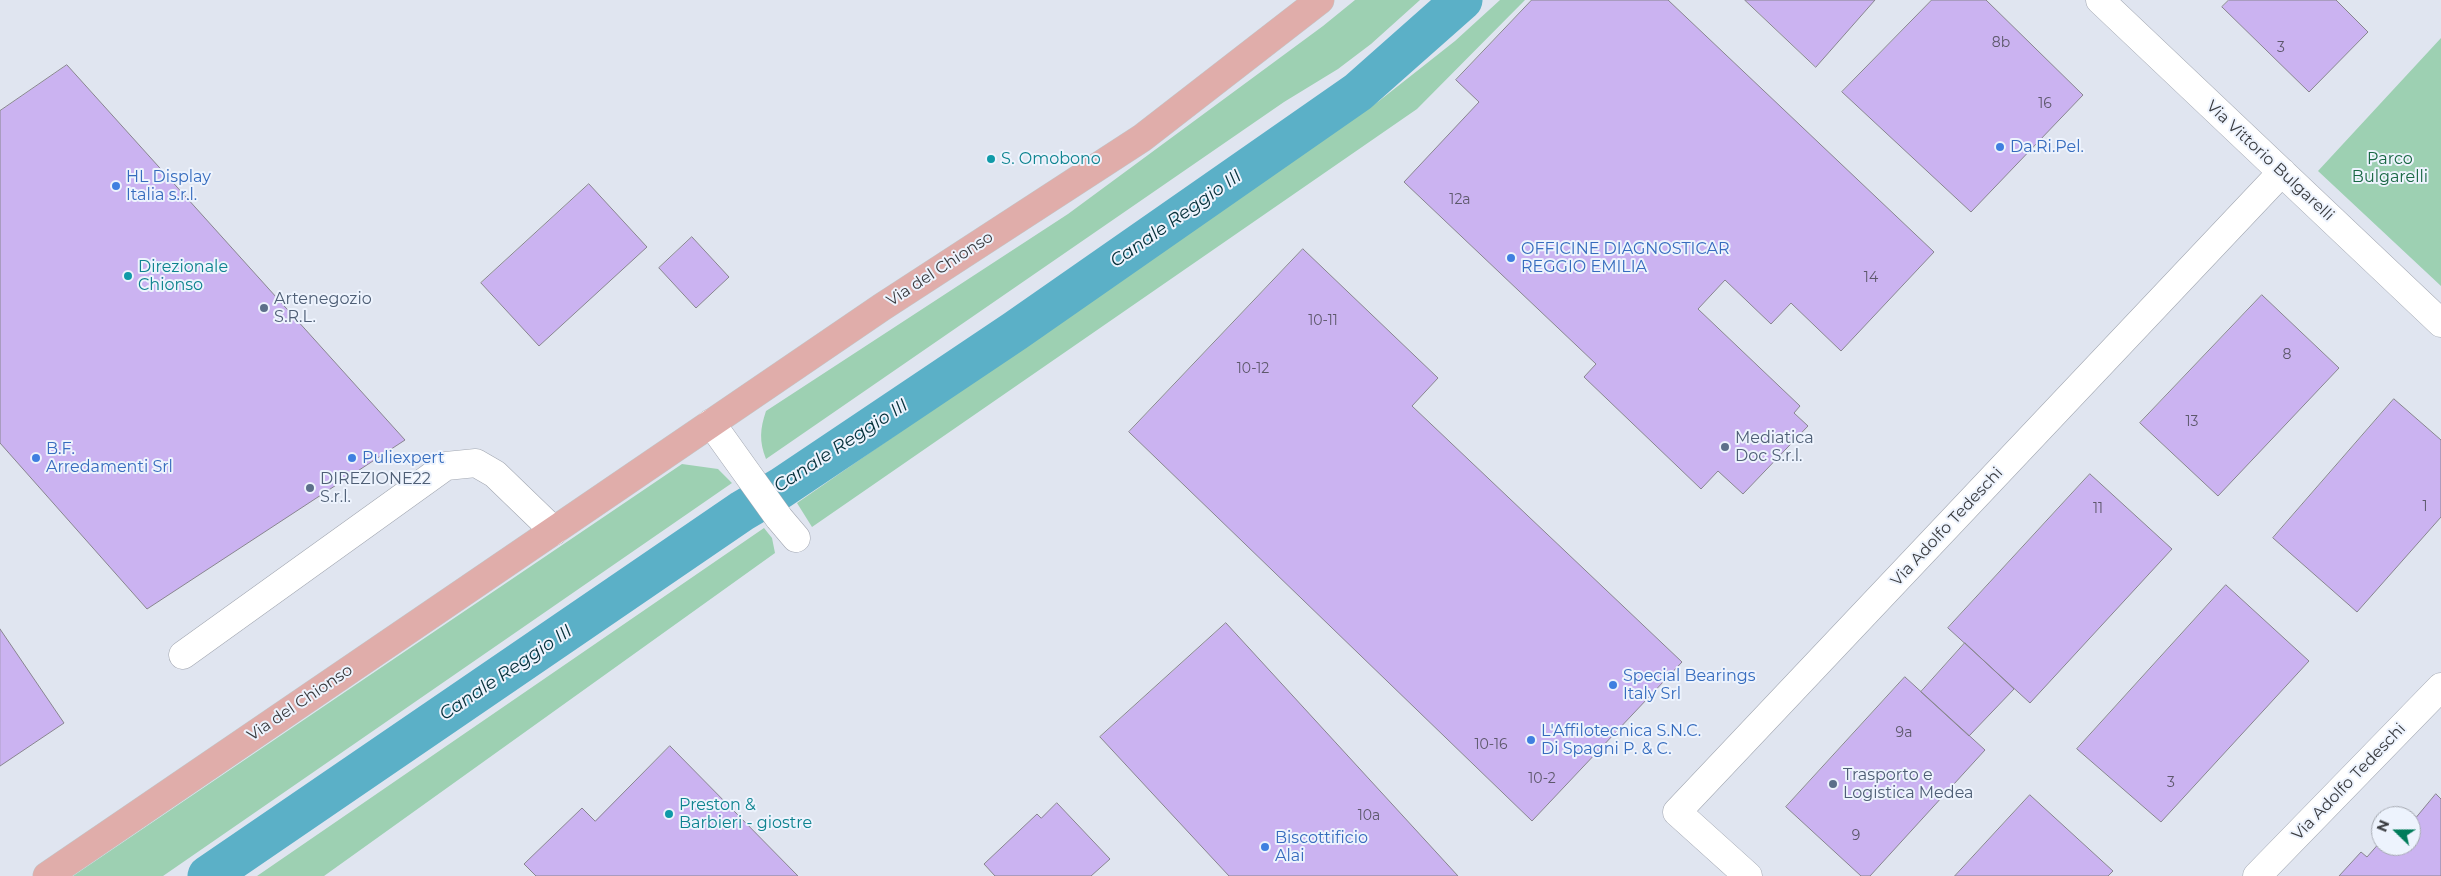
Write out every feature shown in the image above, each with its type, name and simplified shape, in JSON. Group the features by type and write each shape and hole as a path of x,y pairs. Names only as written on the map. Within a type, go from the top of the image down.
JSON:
{"main road":[{"name":"Via del Chionso","path":"47,876 882,307 1142,138 1320,0"}],"street":[{"name":"Via Vittorio Bulgarelli","path":"2100,0 2441,323"},
{"name":"Via Adolfo Tedeschi","path":"1748,876 1677,812 2282,172"},
{"path":"711,423 779,518 796,538"},
{"path":"183,655 446,466 476,463 495,474 554,531"},
{"name":"Via Adolfo Tedeschi","path":"2257,876 2441,687"}],"green space":[{"path":"1355,0 1420,0 1371,44 1338,69 1284,102 766,459 761,435 766,411 1068,214 1323,26"},
{"path":"1500,0 1525,0 1417,109 812,527 797,503 1379,101 1455,41"},
{"name":"Parco Bulgarelli","path":"2441,38 2441,286 2318,171"},
{"path":"682,464 718,469 732,483 163,876 73,876"},
{"path":"764,528 772,538 775,553 324,876 257,876"}],"building":[{"path":"1532,0 1668,0 1934,252 1841,351 1791,303 1771,324 1725,280 1698,309 1800,406 1794,413 1808,426 1743,494 1718,471 1701,489 1584,377 1596,364 1404,182 1479,102 1456,80"},
{"path":"1745,0 1875,0 1816,67"},
{"path":"1932,0 1986,0 2083,95 1971,212 1842,92"},
{"path":"2229,0 2336,0 2368,32 2309,92 2222,7"},
{"name":"Direzionale Chionso","path":"67,65 405,440 147,609 0,443 0,111"},
{"path":"589,184 647,247 539,346 481,283"},
{"path":"692,237 729,277 696,308 659,268"},
{"path":"1303,249 1438,378 1412,406 1682,662 1532,821 1129,432"},
{"path":"2262,295 2339,368 2218,496 2140,423"},
{"path":"2394,399 2441,440 2441,517 2357,612 2273,538"},
{"path":"2090,474 2172,549 2030,703 1948,628"},
{"path":"2226,585 2309,661 2161,822 2077,749"},
{"path":"1226,623 1458,876 1229,876 1100,737"},
{"path":"0,629 64,723 0,766"},
{"path":"1965,643 2014,689 1969,736 1921,692"},
{"path":"1905,677 1985,750 1870,876 1861,876 1786,807"},
{"name":"Preston & Barbieri - giostre","path":"670,746 798,876 536,876 524,864 582,808 595,821"},
{"path":"2436,794 2441,799 2441,876 2339,876 2361,852 2367,857 2371,852 2371,856 2421,856 2421,811"},
{"path":"2030,795 2113,871 2108,876 1955,876"},
{"path":"1057,803 1110,859 1091,876 995,876 984,864 1037,814 1041,818"}],"waterway":[{"name":"Canale Reggio III","path":"208,876 742,511 781,488 1015,331 1358,92 1462,0"}],"place":[{"name":"Da.Ri.Pel.","path":"2000,147"},
{"name":"S. Omobono","path":"991,159"},
{"name":"HL Display Italia s.r.l.","path":"116,186"},
{"name":"OFFICINE DIAGNOSTICAR REGGIO EMILIA","path":"1511,258"},
{"name":"Direzionale Chionso","path":"128,276"},
{"name":"Artenegozio S.R.L.","path":"264,308"},
{"name":"Mediatica Doc S.r.l.","path":"1725,447"},
{"name":"B.F. Arredamenti Srl","path":"36,458"},
{"name":"Puliexpert","path":"352,458"},
{"name":"DIREZIONE22 S.r.l.","path":"310,488"},
{"name":"Special Bearings Italy Srl","path":"1613,685"},
{"name":"L'Affilotecnica S.N.C. Di Spagni P. & C.","path":"1531,740"},
{"name":"Trasporto e Logistica Medea","path":"1833,784"},
{"name":"Preston & Barbieri - giostre","path":"669,814"},
{"name":"Biscottificio Alai","path":"1265,847"}]}
